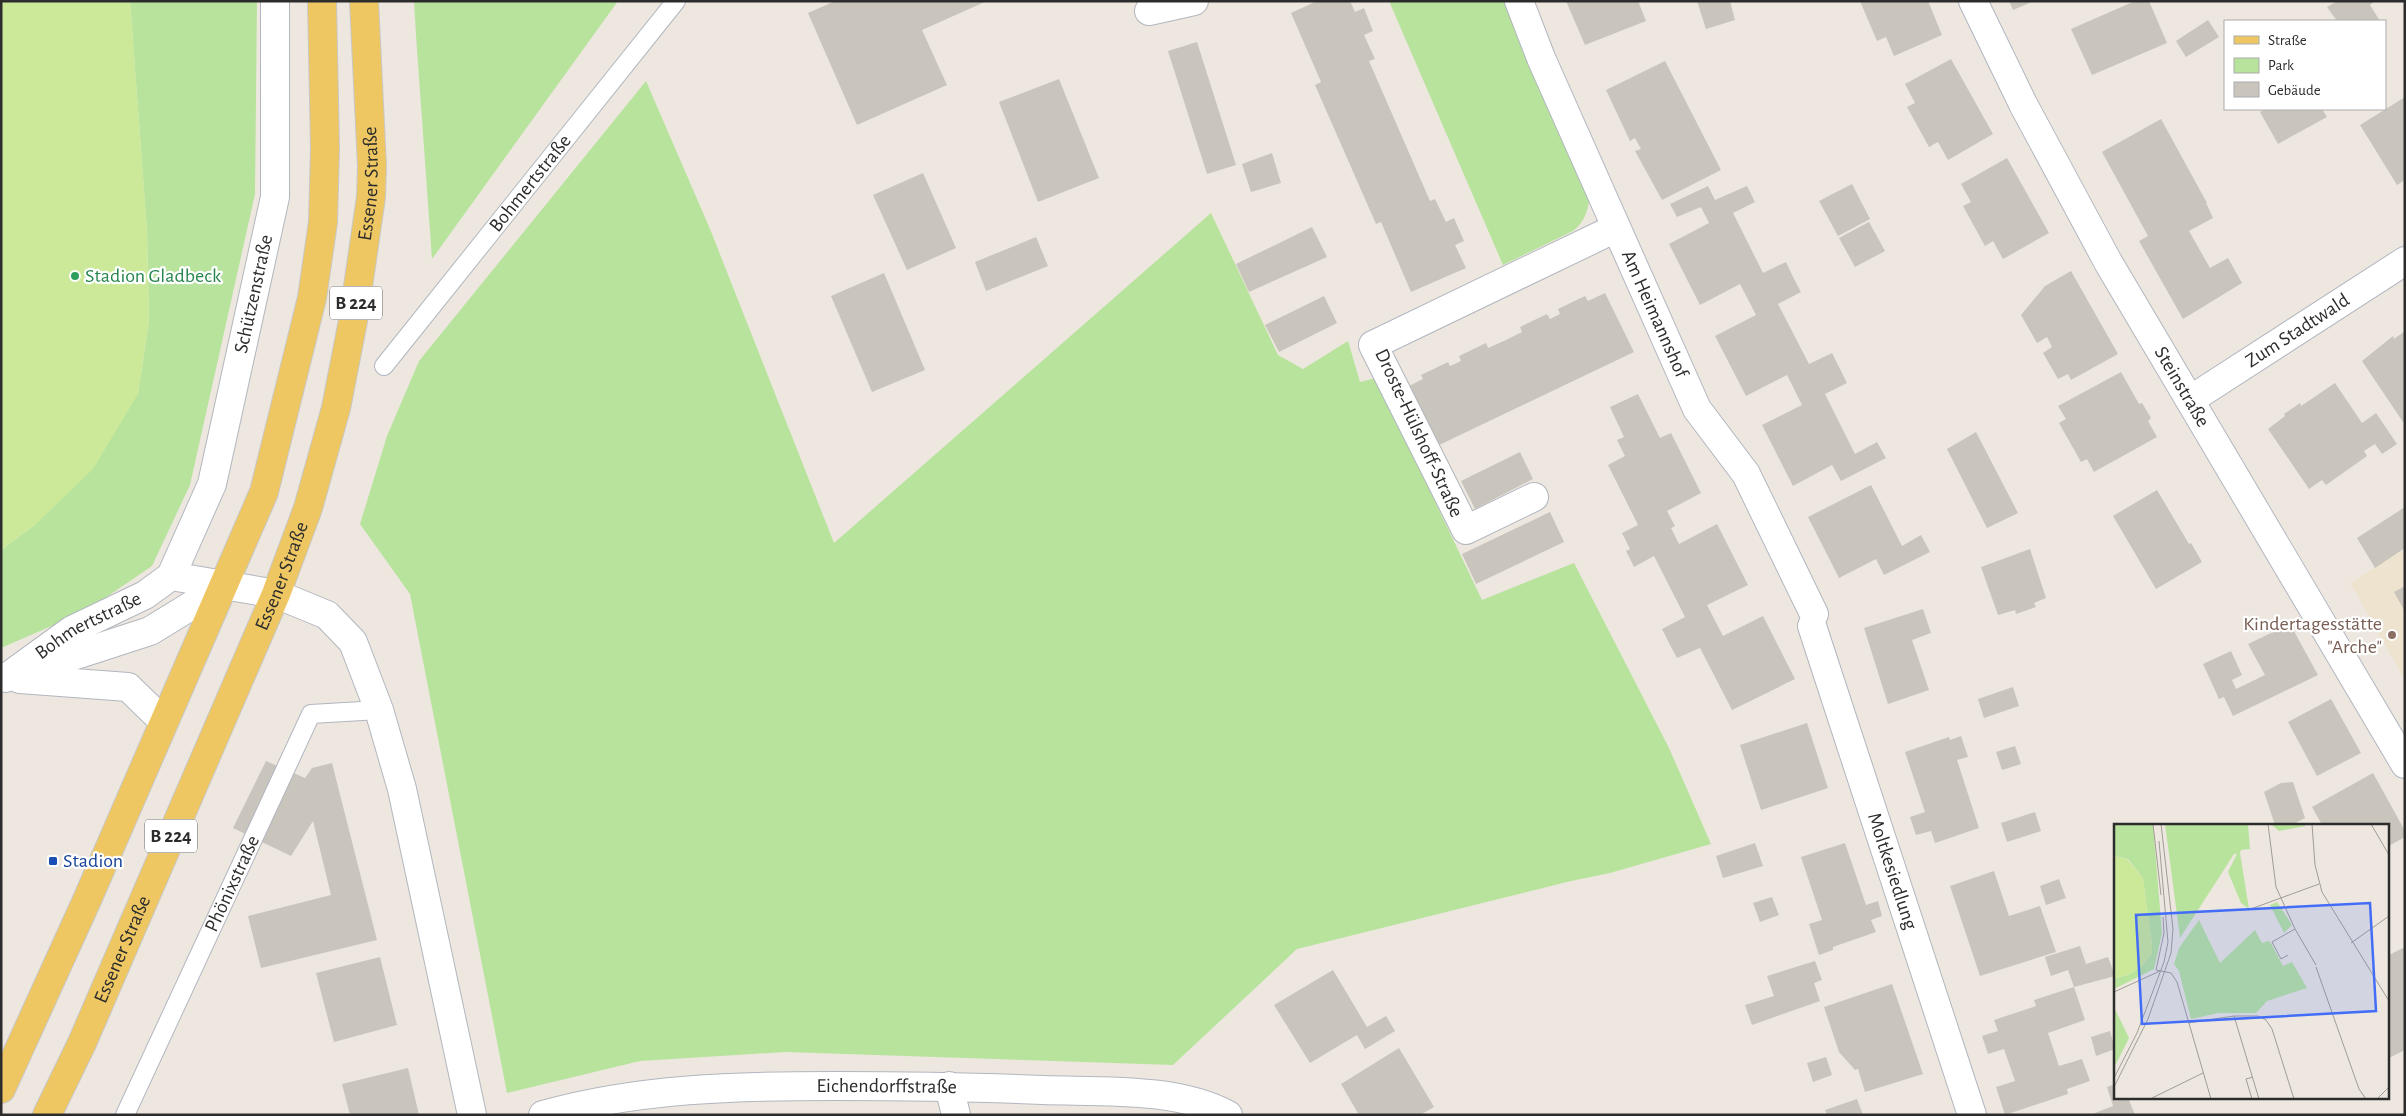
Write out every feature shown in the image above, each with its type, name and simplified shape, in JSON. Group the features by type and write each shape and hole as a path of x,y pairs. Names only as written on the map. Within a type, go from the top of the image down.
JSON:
{"main road":[{"name":"Essener Straße","path":"1,1090 87,900 264,492 312,298 324,204 325,149 322,1"},
{"name":"Essener Straße","path":"47,1115 82,1043 276,594 308,508 334,417 353,321 371,197 372,166 364,1"}],"street":[{"name":"Schützenstraße","path":"171,576 212,484 275,197 275,1"},
{"path":"1149,11 1194,1"},
{"name":"Am Heimannshof","path":"1519,1 1541,58 1697,409 1746,474 1813,620"},
{"name":"Steinstraße","path":"1973,1 2023,104 2108,262 2405,764"},
{"name":"Droste-Hülshoff-Straße","path":"1534,497 1466,530 1373,345 1616,228"},
{"name":"Zum Stadtwald","path":"2190,400 2405,261"},
{"path":"171,576 276,594 327,615 353,642 379,710 402,789 472,1115"},
{"name":"Bohmertstraße","path":"4,679 72,630 145,595 171,576"},
{"name":"Bohmertstraße","path":"4,679 150,630 225,585"},
{"name":"Moltkesiedlung","path":"1813,620 1972,1115"},
{"name":"Bohmertstraße","path":"4,679 128,686 164,722"},
{"name":"Eichendorffstraße","path":"543,1115 573,1106 680,1090 781,1086 949,1086 1161,1095 1198,1101 1228,1115"},
{"path":"949,1086 956,1115"}],"lane":[{"name":"Bohmertstraße","path":"384,366 676,1"},
{"name":"Phönixstraße","path":"124,1115 311,714 379,710"}],"shaded area":[{"name":"Kindertagesstätte \"Arche\"","path":"2405,549 2405,680 2350,583"}],"green space":[{"name":"Stadion Gladbeck","path":"1,1 130,1 147,231 149,321 138,394 93,469 35,525 1,550"},
{"path":"130,1 257,1 255,194 190,485 152,566 86,611 1,648 1,550 35,525 138,394 149,321 147,231"},
{"path":"414,1 618,1 432,259 416,35"},
{"path":"1389,1 1504,1 1543,95 1590,195 1585,215 1573,231 1503,265"},
{"path":"646,81 710,229 834,543 1211,213 1278,355 1303,369 1348,341 1360,382 1376,378 1482,600 1574,563 1669,748 1711,844 1610,873 1297,949 1173,1065 786,1052 640,1061 507,1093 410,594 360,524 387,436 419,361"}],"building":[{"path":"835,1 987,1 922,30 947,85 857,125 808,13"},
{"path":"1317,1 1350,1 1355,12 1364,8 1373,31 1364,35 1375,59 1369,61 1430,201 1435,199 1446,222 1454,218 1464,241 1455,245 1466,268 1411,292 1381,222 1376,224 1315,85 1321,82 1291,13"},
{"path":"1566,1 1638,1 1646,21 1585,45"},
{"path":"1697,1 1730,1 1735,20 1706,29"},
{"path":"1860,1 1928,1 1942,35 1894,56 1886,37 1877,41"},
{"path":"2009,1 2034,1 2013,10"},
{"path":"2135,1 2149,1 2167,43 2092,75 2071,29"},
{"path":"2337,1 2375,1 2370,5 2379,20 2336,20 2327,7"},
{"path":"2208,20 2219,37 2186,57 2176,41"},
{"path":"1197,42 1236,165 1207,174 1168,51"},
{"path":"1951,59 1993,134 1948,160 1938,142 1929,147 1907,107 1915,103 1905,84"},
{"path":"1665,61 1721,170 1662,200 1635,151 1641,149 1635,138 1630,141 1606,90"},
{"path":"1059,79 1099,178 1038,202 999,102"},
{"path":"2405,97 2405,180 2397,185 2360,125"},
{"path":"2264,110 2323,110 2327,117 2278,144 2260,112"},
{"path":"2161,119 2207,203 2213,218 2189,231 2210,268 2228,258 2242,283 2183,319 2139,241 2148,236 2102,152"},
{"path":"1272,153 1281,183 1251,192 1242,164"},
{"path":"2007,158 2049,233 2003,259 1993,241 1985,246 1963,206 1971,202 1961,184"},
{"path":"923,173 956,248 907,270 873,195"},
{"path":"1852,184 1870,219 1838,236 1819,201"},
{"path":"1708,186 1715,200 1747,186 1755,202 1733,213 1763,273 1786,262 1801,292 1778,304 1809,364 1832,353 1847,383 1825,394 1855,454 1877,442 1886,458 1841,481 1832,465 1793,486 1762,425 1802,405 1787,375 1746,396 1715,336 1756,315 1740,284 1700,305 1669,244 1709,223 1701,207 1677,217 1670,204"},
{"path":"1869,222 1885,251 1855,267 1839,238"},
{"path":"1312,227 1327,257 1249,292 1236,264"},
{"path":"1036,237 1048,266 986,291 975,262"},
{"path":"2071,271 2118,354 2071,380 2068,374 2058,379 2043,353 2052,347 2047,337 2037,343 2021,315 2045,286"},
{"path":"884,273 925,370 872,392 831,296"},
{"path":"1605,293 1634,352 1435,447 1407,387 1423,379 1421,375 1448,362 1450,366 1461,361 1459,356 1486,343 1488,348 1522,332 1520,327 1547,314 1550,319 1560,314 1558,309 1585,296 1588,301"},
{"path":"1324,296 1337,323 1279,352 1265,325"},
{"path":"2405,331 2405,421 2403,422 2362,361 2393,336 2394,339"},
{"path":"2121,372 2139,404 2142,403 2151,418 2148,421 2157,437 2094,472 2087,459 2081,462 2059,423 2066,419 2058,406"},
{"path":"2335,383 2362,423 2376,413 2397,444 2382,454 2375,444 2364,451 2367,456 2326,485 2322,480 2309,489 2268,429 2285,416 2284,414 2300,403 2301,406"},
{"path":"1638,394 1660,438 1671,433 1701,493 1667,511 1675,526 1671,528 1679,544 1717,524 1748,585 1707,605 1723,636 1763,616 1795,679 1732,710 1700,648 1677,658 1669,643 1662,629 1685,617 1654,556 1634,567 1626,551 1630,549 1622,533 1638,525 1608,465 1625,456 1617,440 1624,437 1610,407"},
{"path":"1976,432 2018,513 1987,528 1947,449"},
{"path":"1520,452 1533,479 1475,509 1461,481"},
{"path":"1871,485 1902,546 1921,535 1930,552 1884,575 1876,559 1839,578 1808,517"},
{"path":"2157,490 2202,562 2156,589 2113,516"},
{"path":"2405,507 2405,548 2375,568 2357,538"},
{"path":"1550,512 1564,542 1476,584 1462,554"},
{"path":"2030,549 2046,598 2034,603 2036,607 2016,614 2015,610 1998,615 1981,567"},
{"path":"2405,586 2405,612 2394,592"},
{"path":"1923,609 1931,633 1912,640 1929,690 1888,704 1864,628"},
{"path":"2290,624 2318,675 2233,716 2224,697 2219,699 2203,664 2231,651 2242,675 2232,680 2236,689 2265,675 2248,644"},
{"path":"2013,687 2019,706 1984,718 1978,699"},
{"path":"2331,699 2361,753 2317,776 2288,722"},
{"path":"1807,723 1828,788 1761,810 1740,745"},
{"path":"1961,736 1968,757 1957,760 1979,828 1935,843 1931,831 1916,835 1910,817 1925,812 1905,752 1949,737 1950,740"},
{"path":"2015,746 2021,764 2002,770 1996,752"},
{"path":"266,761 305,778 312,768 332,763 377,940 261,968 248,916 331,895 313,821 291,856 233,828"},
{"path":"2373,773 2405,831 2405,837 2388,846 2388,824 2321,824 2312,807"},
{"path":"2293,782 2305,818 2294,824 2275,824 2264,792 2281,783"},
{"path":"2035,812 2041,831 2007,842 2001,823"},
{"path":"1755,843 1763,866 1723,878 1716,856"},
{"path":"1845,843 1866,905 1878,901 1882,916 1871,920 1876,932 1833,947 1833,950 1819,955 1809,924 1822,920 1801,857"},
{"path":"1994,871 2009,916 2040,906 2056,952 1980,976 1950,886"},
{"path":"2059,879 2066,898 2046,905 2040,886"},
{"path":"1772,897 1779,915 1760,922 1753,903"},
{"path":"2080,946 2086,964 2108,957 2114,976 2074,987 2068,970 2051,976 2045,957"},
{"path":"2405,947 2405,1050 2388,1058 2388,956"},
{"path":"380,957 397,1025 334,1042 316,973"},
{"path":"1815,961 1822,980 1814,983 1820,1001 1752,1025 1745,1005 1774,996 1767,976"},
{"path":"1333,970 1367,1027 1386,1016 1395,1031 1365,1049 1357,1035 1310,1063 1274,1005"},
{"path":"1892,984 1923,1074 1865,1092 1858,1069 1855,1070 1839,1052 1824,1007"},
{"path":"2074,987 2085,1020 2048,1033 2059,1066 2082,1059 2090,1081 2067,1089 2068,1094 2005,1115 1996,1087 2015,1081 2004,1049 1988,1054 1982,1036 1998,1031 1994,1020 2036,1006 2034,1000"},
{"path":"2110,1031 2114,1049 2096,1056 2091,1037"},
{"path":"1399,1048 1434,1107 1420,1115 1359,1115 1341,1084"},
{"path":"1826,1057 1832,1075 1813,1082 1807,1063"},
{"path":"408,1068 419,1115 350,1115 342,1084"},
{"path":"2114,1084 2114,1098 2134,1098 2129,1100 2135,1115 2095,1115 2095,1113 2113,1106 2107,1087"},
{"path":"1857,1099 1863,1115 1827,1115 1825,1110"}],"place":[{"name":"Stadion Gladbeck","path":"75,276"},
{"name":"Kindertagesstätte \"Arche\"","path":"2392,635"},
{"name":"Stadion","path":"53,861"}]}
